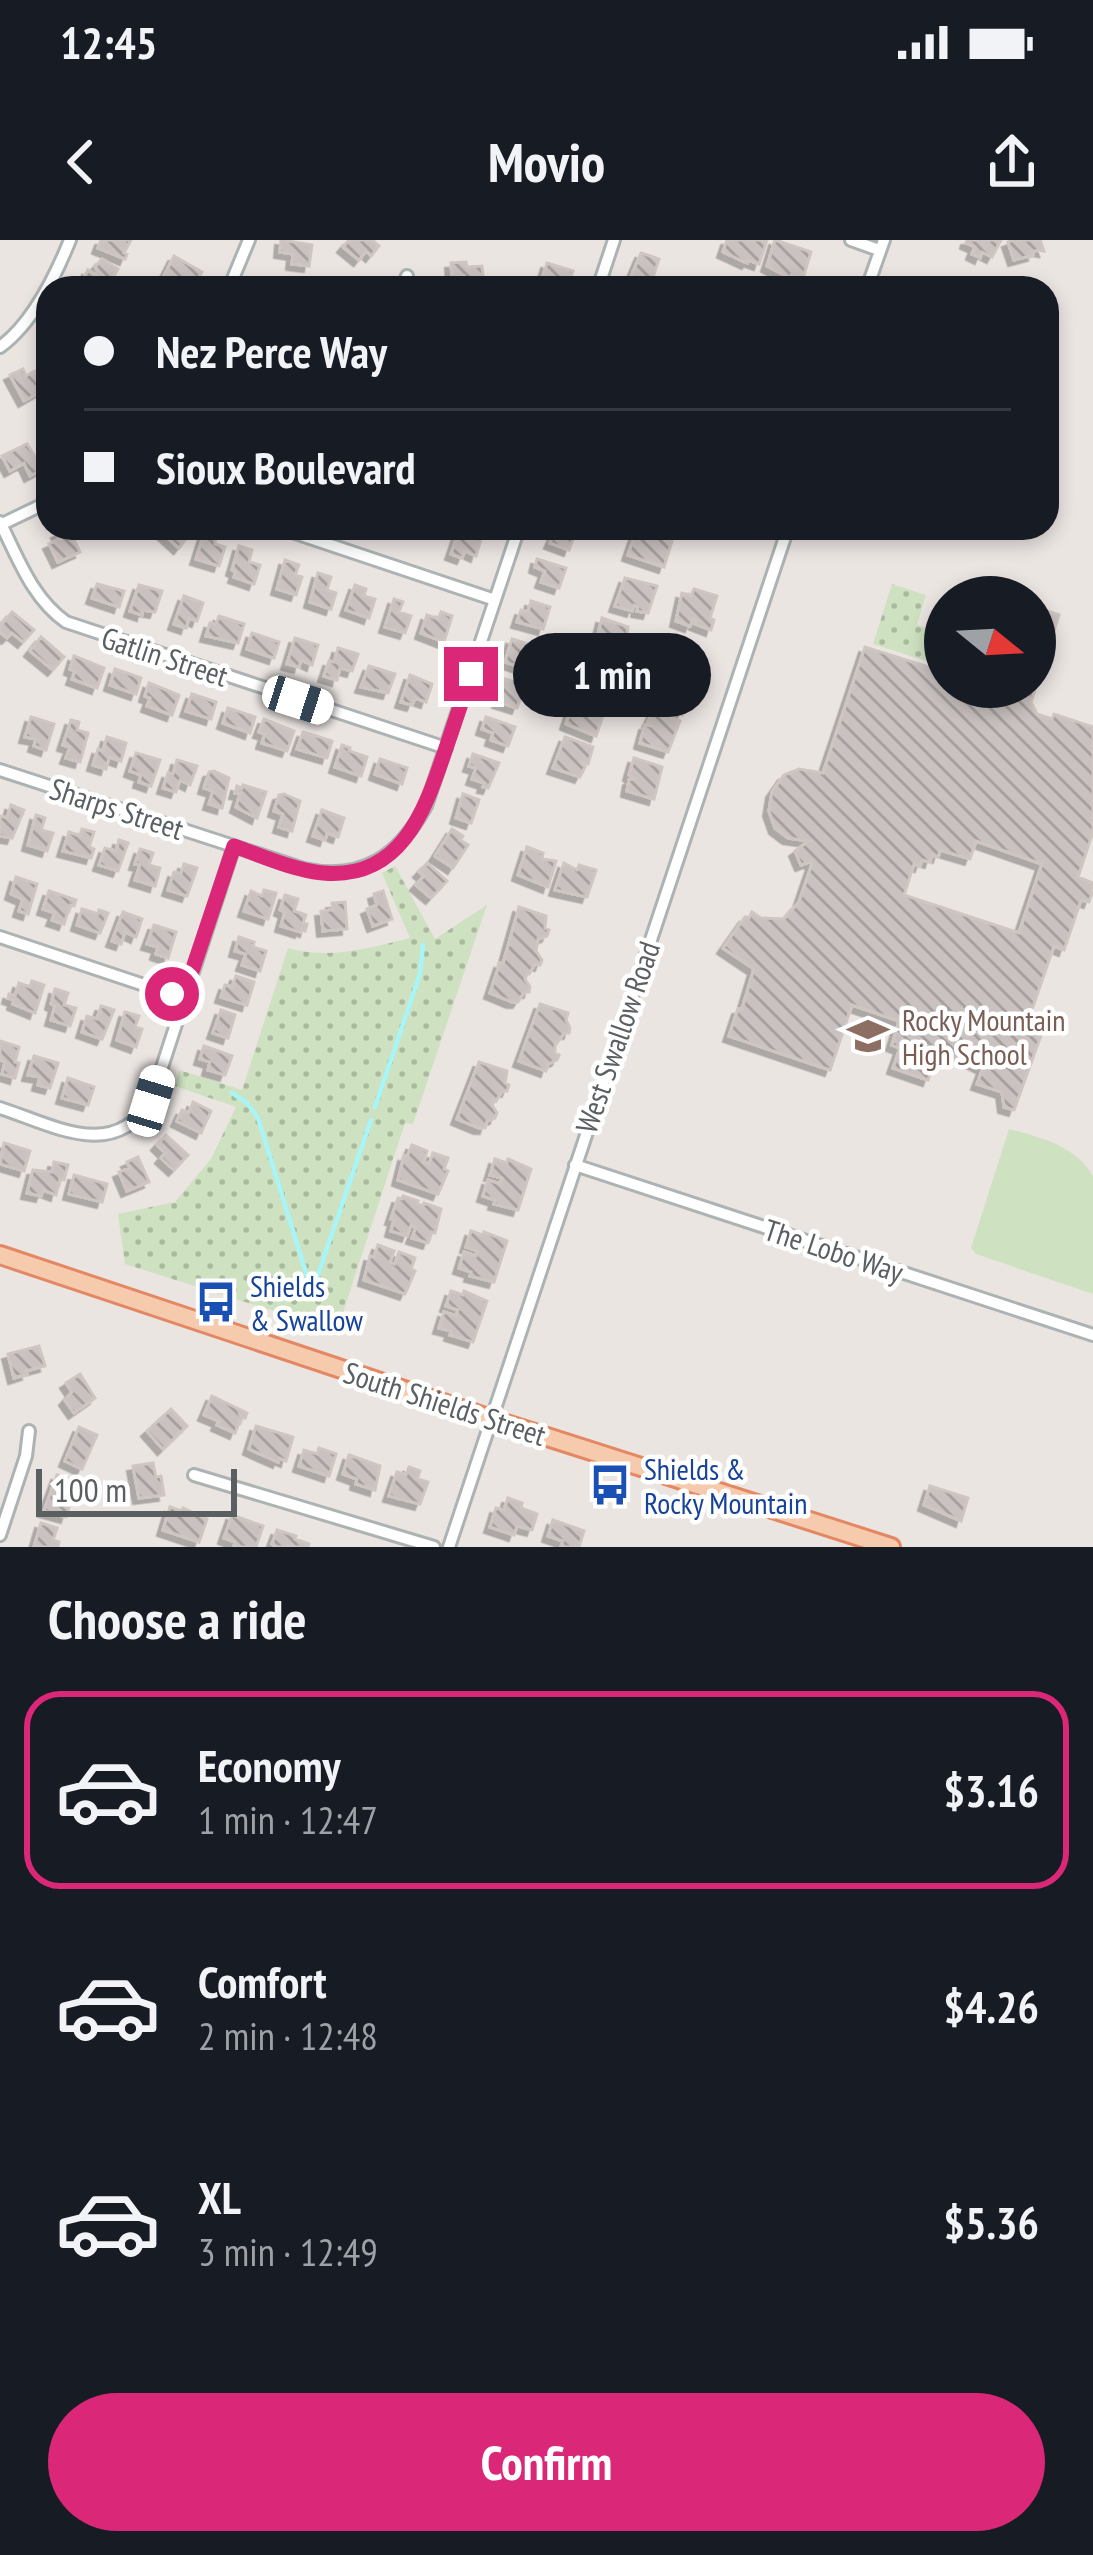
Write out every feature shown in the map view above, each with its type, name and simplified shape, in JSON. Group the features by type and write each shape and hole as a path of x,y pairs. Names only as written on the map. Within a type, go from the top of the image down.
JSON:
{"main road":[{"name":"South Shields Street","path":"0,1256 891,1547"}],"street":[{"path":"51,276 70,240"},
{"path":"234,276 249,240"},
{"path":"602,276 614,240"},
{"path":"850,240 882,245 871,276"},
{"path":"0,347 36,304"},
{"path":"0,524 36,508"},
{"name":"Gatlin Street","path":"0,524 35,591 53,613 77,628 446,748"},
{"path":"316,540 495,600"},
{"name":"Sharps Street","path":"0,770 317,872 350,872 377,861 401,843 426,806 515,540"},
{"name":"West Swallow Road","path":"448,1547 784,540"},
{"path":"0,1108 87,1136 126,1129 143,1114 234,846"},
{"path":"0,937 183,998"},
{"name":"The Lobo Way","path":"574,1165 1093,1335"},
{"path":"0,1534 26,1456 29,1431"},
{"path":"194,1475 434,1547"}],"green space":[{"path":"892,584 924,594 917,625 924,627 924,660 873,644"},
{"path":"395,866 435,939 487,905 413,1124 405,1123 337,1331 125,1264 118,1214 175,1202 211,1159 236,1107 175,1086 179,1070 242,1090 288,948 333,953 410,938 382,873"},
{"path":"1009,1129 1067,1150 1093,1176 1093,1294 976,1254 971,1248"}],"building":[{"path":"101,240 131,240 125,259 98,248"},
{"path":"281,240 312,245 309,266 292,264 293,254 280,252"},
{"path":"349,240 372,240 379,246 371,256 366,251 359,260 343,247"},
{"path":"727,240 767,240 759,264 723,252"},
{"path":"775,240 811,252 804,276 786,276 767,266"},
{"path":"967,240 1001,240 992,257 982,252 980,258 972,254 975,247"},
{"path":"1040,240 1044,251 1014,260 1008,242"},
{"path":"641,253 659,259 653,276 631,276"},
{"path":"174,256 202,272 200,276 164,276"},
{"path":"102,259 118,269 114,276 85,276 88,270 96,275 95,267"},
{"path":"451,263 482,266 483,276 452,276"},
{"path":"547,263 573,271 571,276 543,276"},
{"path":"23,369 26,376 35,371 36,394 24,401 10,375"},
{"path":"27,444 36,458 36,473 30,476 24,463 10,471 2,456"},
{"path":"74,540 80,552 58,562 49,544"},
{"path":"202,540 216,540 225,547 219,566 196,559"},
{"path":"456,540 481,540 476,556 465,551 462,558 451,554"},
{"path":"551,540 573,540 569,550"},
{"path":"633,540 672,541 664,567 628,555"},
{"path":"239,546 252,550 249,562 260,565 254,584 234,577"},
{"path":"537,559 566,568 559,588 541,582 545,571 535,567"},
{"path":"285,560 299,565 295,575 302,577 296,595 277,589"},
{"path":"318,573 331,577 327,590 336,593 331,609 310,602"},
{"path":"625,578 657,586 648,613 637,611 634,605 632,611 615,606"},
{"path":"97,584 124,591 119,607 92,598"},
{"path":"139,585 162,591 155,612 130,611"},
{"path":"355,585 366,589 364,596 375,599 369,618 346,610"},
{"path":"694,589 717,596 711,630 695,624 697,620 690,626 676,621 682,593 691,596"},
{"path":"184,596 203,603 197,621 189,618 186,628 174,624"},
{"path":"394,599 403,602 399,612 411,616 405,633 385,627"},
{"path":"531,601 550,607 543,629 517,622 521,610 528,612"},
{"path":"12,612 34,630 23,642 12,633 7,638 0,632"},
{"path":"441,612 452,616 444,642 421,633 427,615 438,619"},
{"path":"219,616 244,624 238,643 206,636 210,623 216,624"},
{"path":"602,618 628,627 627,638 622,638 627,642 622,659 594,650"},
{"path":"252,633 279,642 274,658 247,649"},
{"path":"41,637 64,657 53,670 30,651"},
{"path":"295,638 318,645 312,665 301,660 299,667 287,664"},
{"path":"512,639 528,644 520,667 505,662"},
{"path":"865,647 924,666 924,708 1034,708 1052,719 1054,714 1093,727 1093,832 1078,877 1093,883 1093,890 1089,902 1081,900 1064,950 1054,946 1027,1024 1043,1030 1014,1110 1004,1107 1002,1092 977,1084 983,1068 965,1059 936,1058 928,1080 893,1068 900,1048 892,1045 899,1021 852,1005 830,1070 729,1036 754,969 723,948 752,912 761,918 784,919 799,902 812,864 801,865 795,851 809,841 788,838 775,828 769,811 772,792 784,775 799,769 823,773","holes":["976,841 1042,864 1019,933 904,895 914,864 930,862 940,850 970,859"]},
{"path":"338,648 358,654 352,671 340,668 337,680 324,676"},
{"path":"74,656 104,668 97,688 72,679"},
{"path":"587,660 619,668 610,695 598,694 597,688 595,694 578,688"},
{"path":"369,666 395,674 388,693 361,687"},
{"path":"115,669 141,678 136,694 110,685"},
{"path":"662,673 690,682 682,715 656,706 657,695 662,694 657,691"},
{"path":"410,675 432,684 426,702 415,698 412,705 401,702"},
{"path":"499,677 525,685 517,708 498,702"},
{"path":"149,683 179,695 172,715 147,706"},
{"path":"192,694 216,702 211,719 186,711"},
{"path":"575,696 592,702 592,708 595,704 605,710 596,736 566,724"},
{"path":"228,708 255,717 250,733 223,723"},
{"path":"653,712 680,721 668,752 640,743 645,725 652,726 648,722"},
{"path":"31,717 54,724 46,750 34,746 36,739 25,737"},
{"path":"486,717 515,727 508,746 491,740 493,733 482,729"},
{"path":"264,719 294,731 287,751 262,743 265,734 259,732"},
{"path":"71,720 79,722 77,730 88,733 80,762 66,758 70,747 63,745"},
{"path":"303,732 332,741 327,758 297,749"},
{"path":"107,737 126,743 121,761 109,757 106,769 93,765"},
{"path":"565,737 593,747 588,764 581,763 585,767 580,777 553,768"},
{"path":"342,745 367,757 361,776 335,767"},
{"path":"136,753 160,760 151,786 139,782 141,775 130,771"},
{"path":"473,754 499,763 488,788 472,779"},
{"path":"634,758 662,767 654,799 627,791 629,780 634,779 629,775"},
{"path":"380,759 407,768 402,784 375,774"},
{"path":"177,760 197,766 190,785 180,780 176,792 163,788"},
{"path":"209,772 229,778 222,808 209,804 213,791 204,788"},
{"path":"237,786 266,792 257,818 236,807"},
{"path":"463,794 479,800 471,823 456,818"},
{"path":"279,795 300,801 292,831 279,827 283,814 274,811"},
{"path":"11,805 24,810 12,838 0,836 0,816 7,818"},
{"path":"322,810 344,818 338,837 313,836"},
{"path":"36,815 45,818 41,830 53,833 47,851 28,845"},
{"path":"82,829 94,832 91,858 63,851 69,832 80,836"},
{"path":"452,829 468,845 453,868 435,856"},
{"path":"119,840 128,843 118,871 99,865 105,848 116,851"},
{"path":"527,847 543,853 542,859 556,861 548,887 518,875"},
{"path":"140,849 153,853 149,865 160,868 155,886 135,880"},
{"path":"427,863 447,881 431,898 416,885"},
{"path":"564,863 577,870 579,865 596,870 587,897 555,890"},
{"path":"184,864 197,868 187,896 168,890 174,872 181,874"},
{"path":"16,877 37,884 28,914 19,911 23,899 11,894"},
{"path":"264,890 276,893 268,919 244,911 251,891 262,896"},
{"path":"49,891 76,900 64,924 52,920 55,913 43,909"},
{"path":"383,891 392,919 373,926 367,909 377,905 374,894"},
{"path":"285,895 298,899 294,911 306,915 305,931 281,926"},
{"path":"345,902 347,929 323,931 321,911 333,910 332,903"},
{"path":"519,907 546,916 549,930 538,939 540,965 535,964 525,979 529,992 512,1002 490,993"},
{"path":"82,909 108,913 100,933 77,925"},
{"path":"123,912 142,919 136,937 125,932 121,944 112,941"},
{"path":"154,925 176,932 168,958 156,954 158,947 147,944"},
{"path":"239,937 266,951 260,971 242,965 246,954 235,951"},
{"path":"236,976 254,982 247,1005 221,997 225,985 232,987"},
{"path":"32,981 44,985 35,1013 8,998 15,996 19,983 30,987"},
{"path":"55,989 68,993 64,1005 76,1008 70,1026 51,1020"},
{"path":"540,1004 568,1013 570,1028 555,1042 559,1055 546,1071 519,1061"},
{"path":"101,1006 114,1010 102,1039 82,1032 87,1016 97,1019"},
{"path":"221,1010 235,1015 228,1038 213,1033"},
{"path":"125,1012 139,1016 135,1027 142,1029 136,1047 117,1040"},
{"path":"0,1041 19,1047 15,1078 2,1074 5,1062 0,1060"},
{"path":"204,1046 232,1056 225,1075 208,1070 210,1062 200,1059"},
{"path":"34,1056 58,1063 50,1088 38,1085 40,1077 28,1075"},
{"path":"479,1062 507,1071 505,1083 509,1085 494,1100 497,1113 485,1128 457,1119"},
{"path":"68,1078 94,1087 88,1105 62,1098"},
{"path":"193,1102 211,1111 201,1133 177,1121 182,1110 189,1113"},
{"path":"166,1135 188,1155 174,1170 161,1158 165,1153 157,1145"},
{"path":"4,1143 30,1151 24,1171 0,1164"},
{"path":"412,1145 427,1151 423,1162 429,1164 433,1153 448,1158 438,1194 398,1180"},
{"path":"138,1157 149,1182 127,1191 119,1172 130,1168 127,1162"},
{"path":"495,1159 531,1169 518,1210 483,1196 488,1180 500,1184 502,1178 490,1175"},
{"path":"54,1162 68,1165 56,1195 43,1190 41,1196 27,1193 33,1170 52,1172"},
{"path":"74,1175 107,1184 102,1202 69,1194"},
{"path":"398,1198 441,1209 428,1243 412,1238 416,1227 411,1225 407,1236 391,1231"},
{"path":"471,1231 507,1241 494,1282 459,1268 464,1252 476,1256 478,1251 466,1247"},
{"path":"378,1245 394,1251 390,1262 395,1264 399,1252 415,1258 405,1294 364,1280"},
{"path":"451,1291 487,1301 473,1342 439,1328 444,1312 456,1316 458,1310 446,1306"},
{"path":"39,1346 45,1366 14,1378 8,1354"},
{"path":"80,1374 95,1398 74,1413 65,1400 72,1392 66,1383"},
{"path":"212,1396 247,1413 245,1418 240,1415 235,1433 204,1415"},
{"path":"171,1409 187,1426 163,1449 147,1431"},
{"path":"256,1426 293,1437 286,1461 249,1449"},
{"path":"79,1427 97,1435 82,1469 65,1461"},
{"path":"319,1448 336,1454 329,1476 299,1466 304,1450 317,1454"},
{"path":"349,1455 380,1466 375,1490 343,1474"},
{"path":"153,1463 164,1495 139,1498 133,1466"},
{"path":"409,1467 420,1471 417,1479 428,1482 420,1504 389,1496 397,1472 406,1475"},
{"path":"57,1475 77,1481 66,1517 44,1511"},
{"path":"930,1486 968,1498 961,1521 924,1505"},
{"path":"508,1498 537,1514 532,1530 517,1526 514,1535 490,1527 496,1508 504,1510"},
{"path":"170,1507 207,1519 199,1542 163,1530"},
{"path":"232,1515 263,1526 256,1547 234,1547 235,1542 224,1538"},
{"path":"553,1520 584,1531 579,1547 561,1547 563,1541 548,1536"},
{"path":"41,1523 57,1528 53,1540 59,1542 58,1547 34,1547"},
{"path":"277,1530 296,1536 308,1547 275,1547"}],"waterway":[{"path":"375,1107 420,974 423,945"},
{"path":"232,1093 258,1118 312,1292 371,1120"}],"place":[{"name":"Rocky Mountain High School","path":"868,1036"},
{"name":"Shields & Swallow","path":"216,1302"},
{"name":"Shields & Rocky Mountain","path":"610,1485"}],"route":[{"path":"172,994 183,998 234,846 304,869 334,873 363,868 401,843 426,806 471,674"}]}
